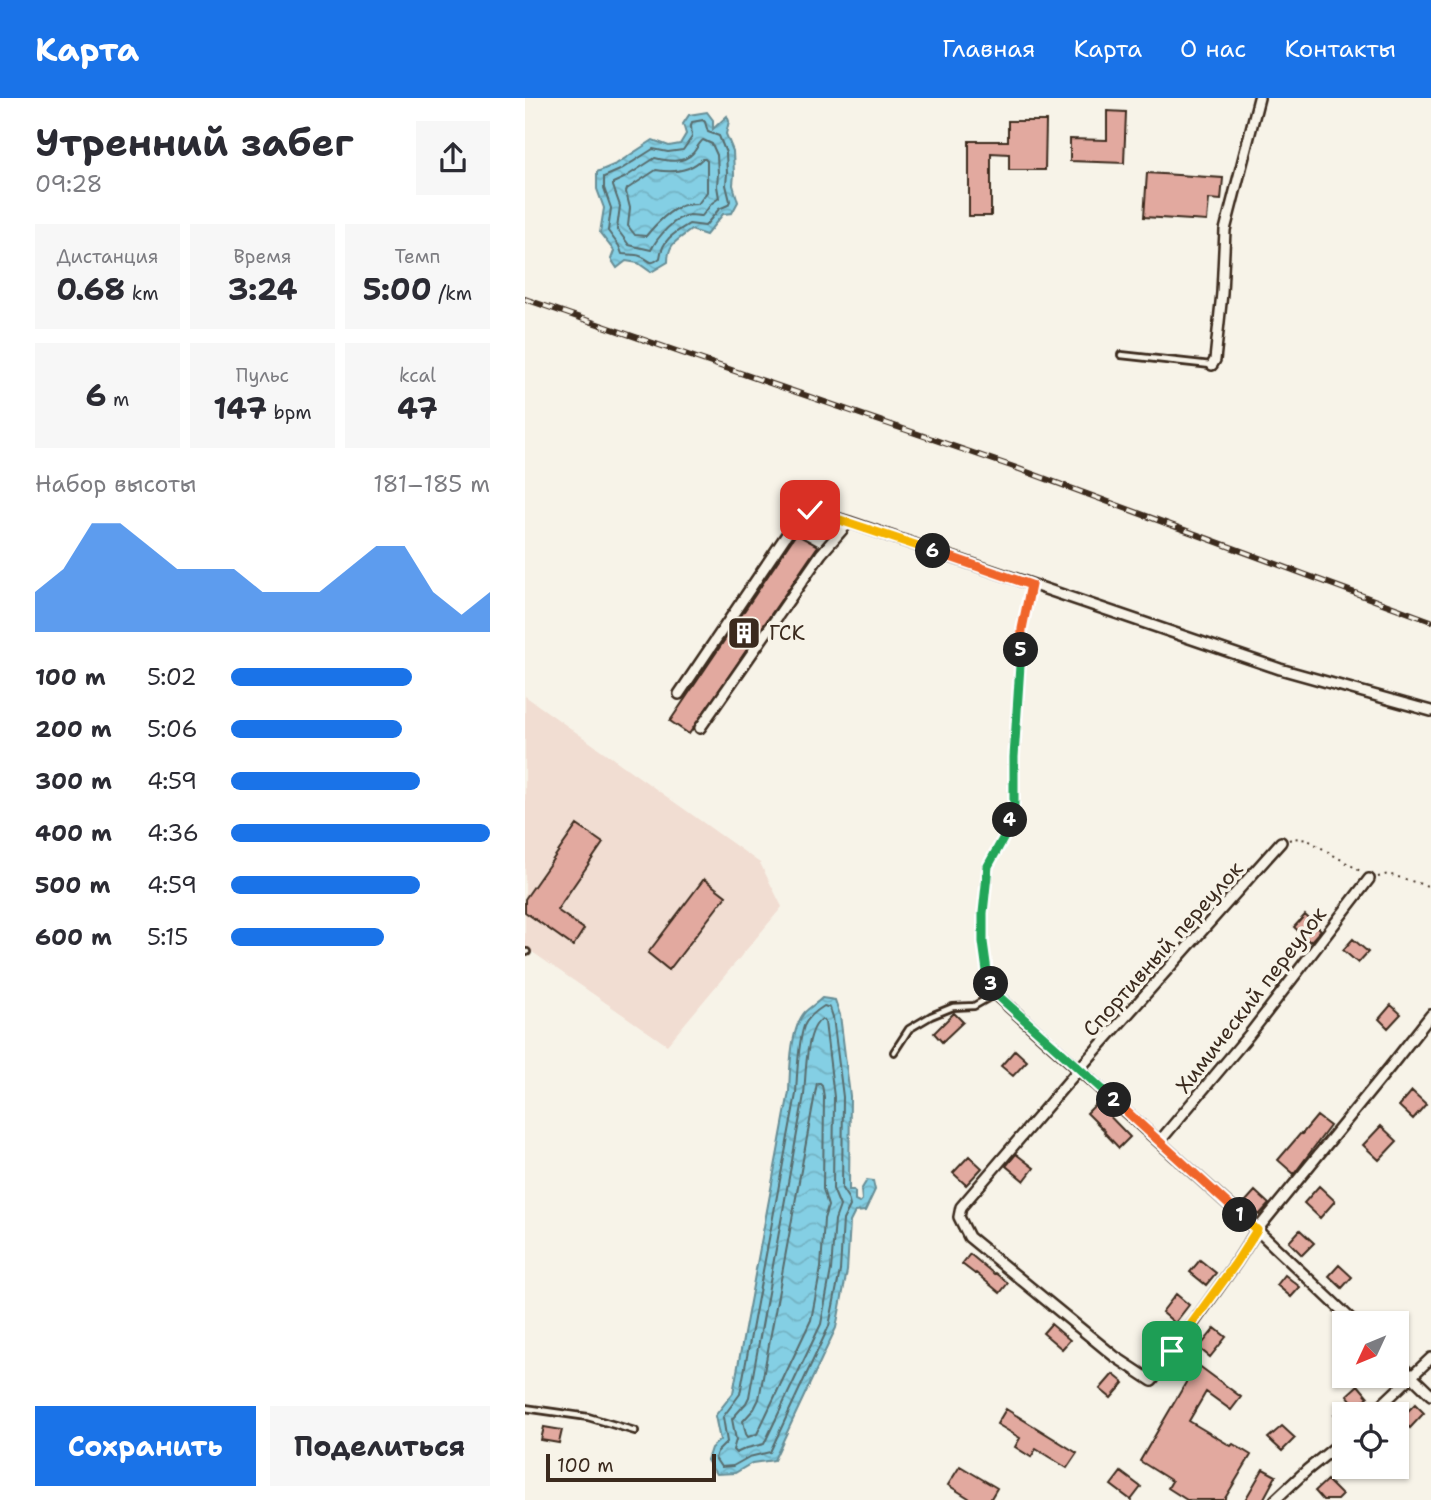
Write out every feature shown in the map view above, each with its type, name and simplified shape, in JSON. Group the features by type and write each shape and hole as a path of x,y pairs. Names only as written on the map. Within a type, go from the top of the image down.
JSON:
{"street":[{"path":"1212,365 1215,360 1222,293 1225,230 1259,98"},
{"path":"679,695 800,515 810,510 1280,669 1431,711"},
{"path":"700,728 821,554 849,522"},
{"name":"Спортивный переулок","path":"1257,1230 1152,1381 1114,1356 969,1237 959,1217 961,1207 1079,1069 1281,842"},
{"name":"Химический переулок","path":"1159,1142 1249,1035 1369,879"},
{"path":"995,993 1257,1230 1342,1311"},
{"path":"1257,1230 1431,1015"},
{"path":"1385,1402 1431,1357"},
{"path":"1409,1373 1431,1395"},
{"path":"1275,1500 1332,1450"}],"lane":[{"path":"1121,355 1212,365"},
{"path":"894,1052 909,1029 931,1016 953,1007 974,1006 995,993 987,971 983,913 988,866 1004,837 1014,804 1014,757 1022,629 1031,585"},
{"path":"525,1408 588,1417 635,1431"}],"path":[{"path":"1281,842 1294,838 1308,839 1359,869 1369,879 1388,874 1431,887"}],"shaded area":[{"path":"525,696 760,863 782,907 667,1045 525,947"}],"water":[{"path":"707,112 713,120 713,129 727,116 729,121 726,134 733,151 733,185 738,202 732,213 723,214 706,235 691,230 672,246 668,262 651,272 638,263 626,261 617,268 611,259 614,251 600,233 604,208 597,189 597,172 616,164 653,140 669,146 680,144 686,134 683,124 689,115"},
{"path":"822,998 835,1000 840,1015 850,1096 849,1190 855,1192 855,1201 859,1203 862,1200 861,1190 867,1180 873,1181 875,1190 865,1211 855,1212 850,1222 847,1271 836,1328 774,1460 752,1463 735,1473 716,1474 707,1460 711,1448 720,1440 715,1416 733,1393 789,1092 796,1029 805,1012"}],"building":[{"path":"1107,111 1126,112 1124,163 1070,161 1070,139 1107,140"},
{"path":"1008,121 1046,121 1045,170 1009,170 1009,154 991,153 991,216 969,216 969,141 1008,141"},
{"path":"1147,173 1223,178 1221,200 1209,199 1207,221 1144,217"},
{"name":"ГСК","path":"796,534 818,546 689,734 670,721"},
{"path":"577,825 603,843 557,910 584,929 573,946 525,912 525,899"},
{"path":"704,879 726,896 669,970 648,953"},
{"path":"1305,915 1321,930 1310,942 1294,927"},
{"path":"1353,939 1368,952 1358,963 1343,950"},
{"path":"1391,1005 1401,1014 1388,1028 1379,1019"},
{"path":"954,1013 963,1022 942,1042 934,1033"},
{"path":"1015,1050 1027,1061 1013,1076 1001,1066"},
{"path":"1412,1091 1426,1104 1413,1119 1399,1106"},
{"path":"1097,1103 1130,1137 1119,1148 1087,1113"},
{"path":"1317,1116 1330,1126 1294,1174 1278,1160"},
{"path":"1381,1126 1397,1141 1379,1160 1363,1145"},
{"path":"1016,1154 1034,1168 1024,1181 1006,1166"},
{"path":"969,1156 982,1168 966,1185 953,1173"},
{"path":"1319,1186 1335,1201 1320,1218 1304,1203"},
{"path":"1255,1191 1269,1204 1259,1215 1245,1202"},
{"path":"1300,1230 1314,1243 1302,1255 1289,1242"},
{"path":"970,1254 1008,1283 1000,1293 962,1264"},
{"path":"1200,1260 1216,1273 1206,1285 1190,1272"},
{"path":"1339,1265 1352,1277 1342,1288 1329,1276"},
{"path":"1285,1275 1300,1287 1291,1297 1277,1285"},
{"path":"1176,1294 1189,1305 1175,1323 1162,1312"},
{"path":"1051,1324 1070,1340 1062,1349 1043,1333"},
{"path":"1215,1328 1226,1337 1210,1357 1199,1348"},
{"path":"1198,1365 1241,1397 1231,1410 1206,1392 1189,1421 1251,1455 1224,1500 1187,1500 1168,1488 1172,1481 1140,1461"},
{"path":"1113,1374 1124,1383 1111,1398 1100,1389"},
{"path":"1355,1388 1360,1388 1368,1397 1362,1402 1349,1402 1351,1400 1347,1395"},
{"path":"1415,1404 1424,1413 1410,1428 1409,1427 1409,1410"},
{"path":"1006,1409 1077,1453 1067,1468 1036,1449 1031,1457 1015,1447 1020,1438 997,1424"},
{"path":"1282,1426 1295,1438 1282,1451 1268,1438"},
{"path":"544,1427 562,1430 559,1443 541,1440"},
{"path":"960,1466 997,1488 990,1500 972,1500 948,1485"},
{"path":"1263,1469 1276,1476 1263,1500 1245,1500"},
{"path":"1121,1472 1141,1487 1131,1500 1111,1485"},
{"path":"1327,1480 1342,1495 1337,1500 1323,1500 1315,1491"}],"railway":[{"path":"525,299 1011,466 1431,621"}],"place":[{"name":"ГСК","path":"744,633"}],"route":[{"path":"810,510 1031,585 1022,629 1014,757 1014,804 1004,837 988,866 983,913 987,971 995,993 1257,1230 1172,1351"}]}
